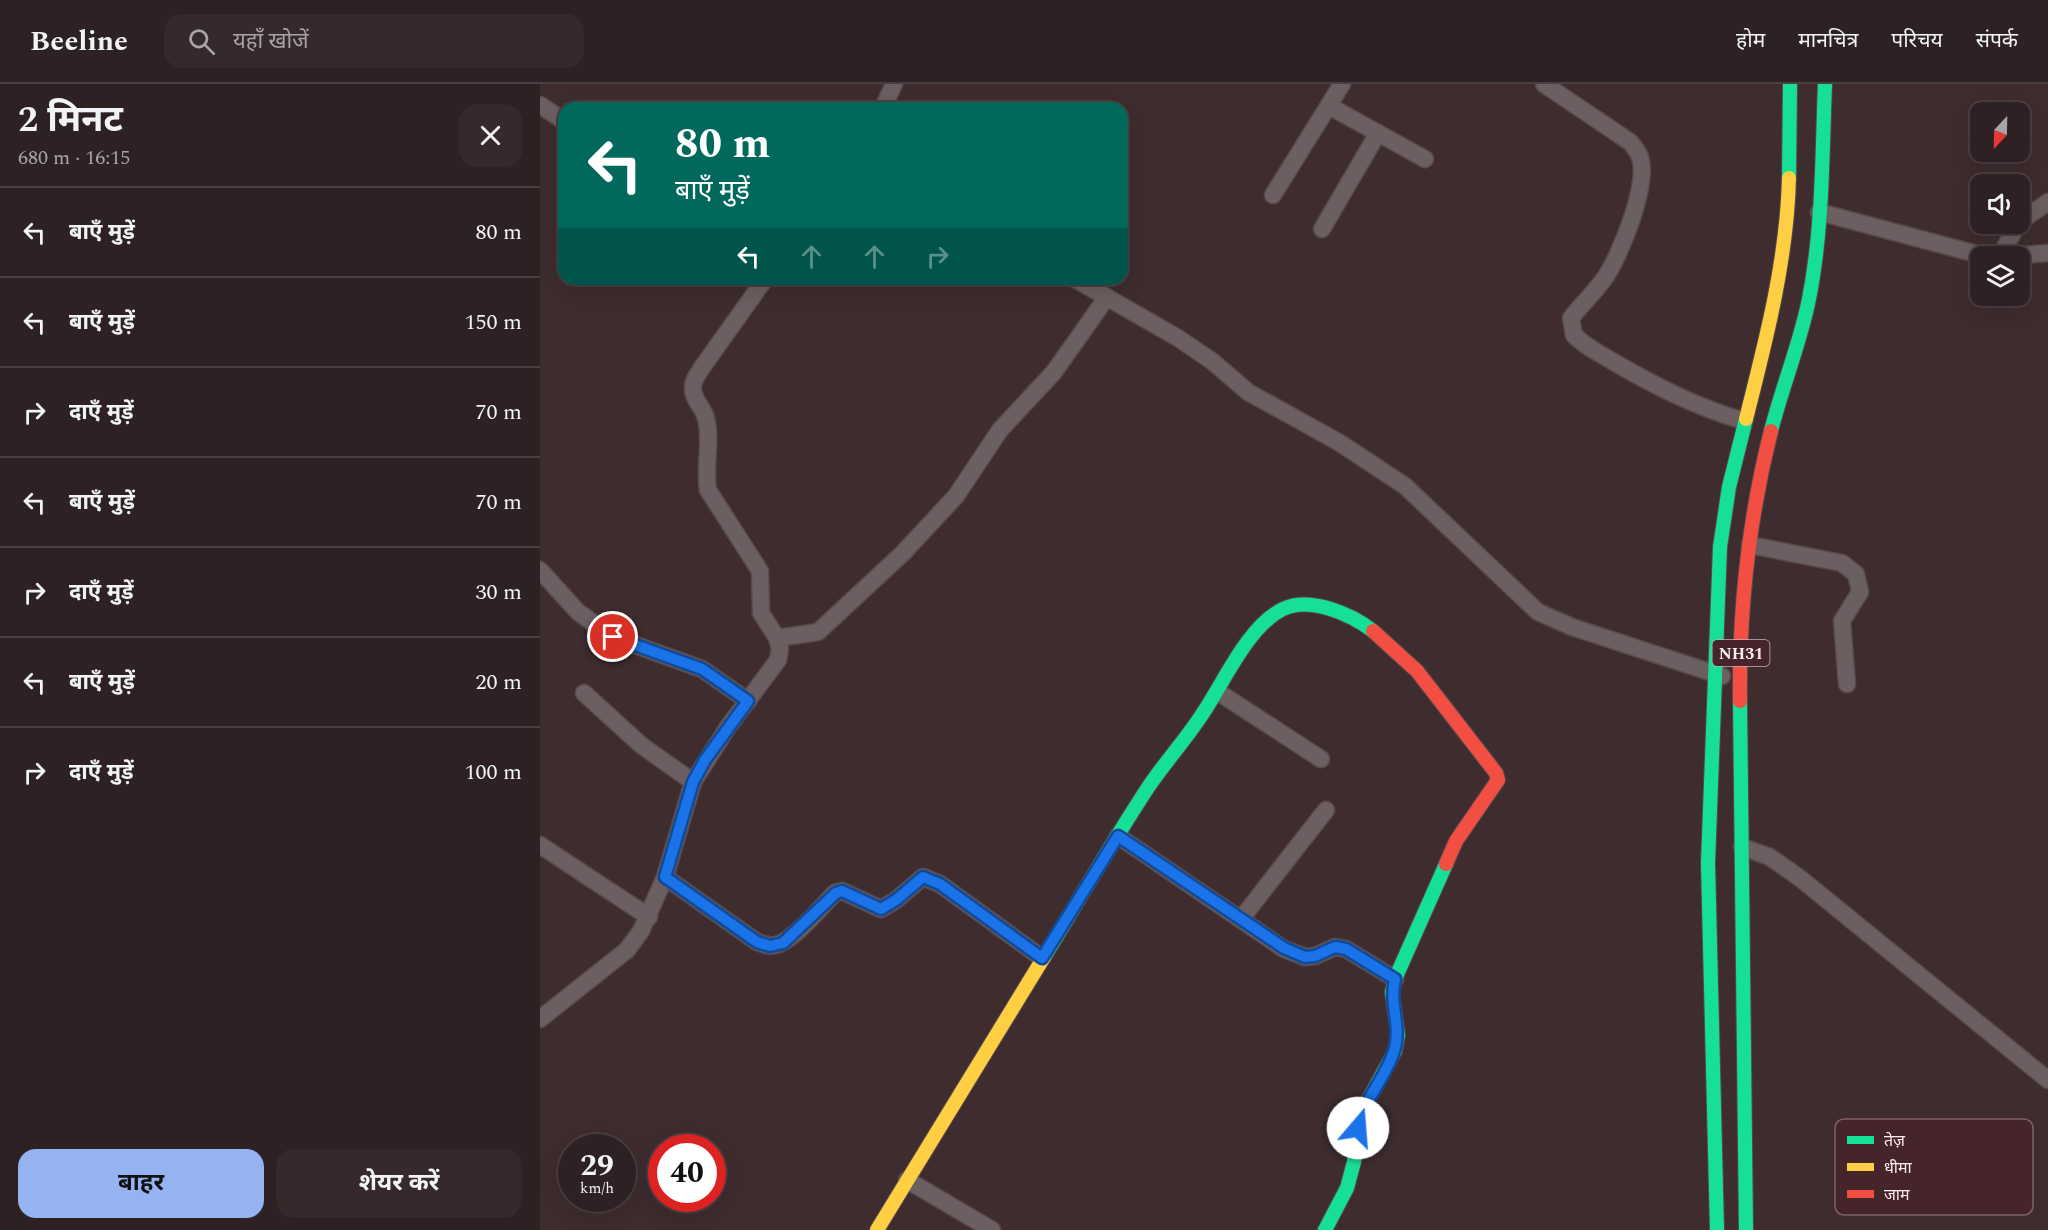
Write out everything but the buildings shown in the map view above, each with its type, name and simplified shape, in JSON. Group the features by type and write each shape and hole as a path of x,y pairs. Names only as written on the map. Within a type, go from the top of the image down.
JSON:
{"main road":[{"name":"NH31","path":"1718,1230 1708,863 1720,547 1729,487 1743,421 1769,326 1788,222 1790,84"},
{"name":"NH31","path":"1746,1230 1740,679 1755,508 1775,412 1809,298 1819,212 1825,84"},
{"path":"877,1230 1150,785 1218,692 1253,636 1277,613 1291,605 1330,608 1342,612 1371,631 1406,660 1432,688 1496,774 1498,780 1456,841 1395,979 1392,992 1398,1035 1395,1051 1363,1107 1347,1188 1325,1230"}],"street":[{"path":"886,102 894,84"},
{"path":"1273,195 1342,84"},
{"path":"1544,84 1630,142 1637,150 1641,164 1636,198 1623,245 1603,281 1571,318 1574,335 1599,353 1664,390 1702,409 1743,421"},
{"path":"540,105 558,117"},
{"path":"1329,106 1425,159"},
{"path":"1322,229 1378,133"},
{"path":"2030,215 2048,202"},
{"path":"1819,212 1970,252"},
{"path":"2030,254 2048,253"},
{"path":"540,1019 627,950 649,917 665,877 693,782 711,752 778,660 780,649 777,638 761,613 760,571 708,490 705,477 707,426 705,416 693,391 696,378 703,366 761,285"},
{"path":"1086,285 1178,338 1212,361 1248,392 1340,444 1405,486 1538,612 1572,627 1716,674 1740,679"},
{"path":"777,638 818,632 903,553 956,496 1000,430 1053,372 1107,297"},
{"path":"1750,545 1842,563 1856,574 1860,592 1842,621 1847,684"},
{"path":"540,570 578,612 613,637 702,669 748,701"},
{"path":"1218,692 1321,759"},
{"path":"584,693 641,746 693,782"},
{"path":"1241,919 1326,810"},
{"path":"1118,836 1295,954 1305,957 1315,956 1335,947 1346,949 1395,979"},
{"path":"540,845 649,917"},
{"path":"1742,847 1770,857 1801,879 2048,1080"},
{"path":"665,877 757,942 770,946 783,943 792,936 836,893 842,891 881,909 896,900 923,877 940,884 1042,958"},
{"path":"907,1180 992,1230"}],"traffic: fast":[{"path":"1789,178 1790,84"},
{"path":"1771,431 1801,332 1814,272 1821,192 1825,84"},
{"path":"1717,1230 1708,863 1720,547 1729,487 1746,419"},
{"path":"1044,957 1149,786 1197,722 1248,641 1270,617 1283,609 1294,606 1318,606 1342,613 1373,631"},
{"path":"1740,701 1746,1230"},
{"path":"1325,1230 1347,1188 1354,1162 1360,1115 1395,1051 1398,1035 1392,992 1395,979 1446,864"}],"traffic: slow":[{"path":"1746,419 1780,269 1789,178"},
{"path":"877,1230 1044,957"}],"traffic: jam":[{"path":"1740,701 1741,634 1747,565 1757,497 1771,431"},
{"path":"1373,631 1417,671 1496,773 1498,780 1456,841 1446,864"}],"route":[{"path":"613,637 702,669 748,701 705,760 693,782 665,877 757,942 770,946 783,943 836,893 842,891 881,909 896,900 923,877 940,884 1042,958 1118,836 1295,954 1305,957 1315,956 1335,947 1346,949 1395,979 1392,1005 1398,1035 1395,1051 1366,1100 1358,1128"}]}
